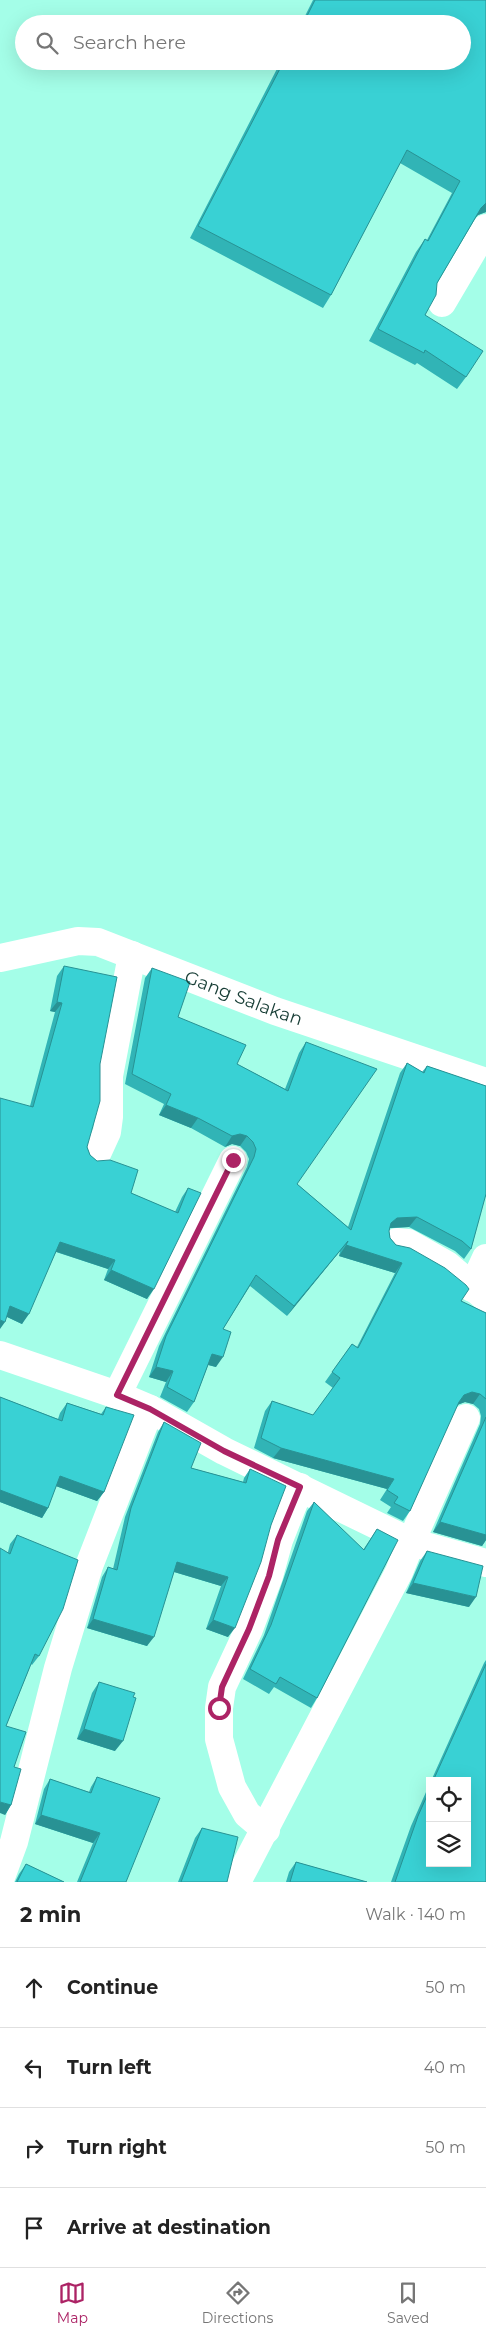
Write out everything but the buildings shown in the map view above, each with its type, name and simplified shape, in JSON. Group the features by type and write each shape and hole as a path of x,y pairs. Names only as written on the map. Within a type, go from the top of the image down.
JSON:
{"street":[{"path":"442,303 486,228"},
{"name":"Gang Salakan","path":"0,958 78,941 98,942 275,1011 486,1082"},
{"path":"96,1156 107,1132 109,1076 132,955"},
{"path":"117,1395 233,1160"},
{"path":"397,1242 408,1243 447,1265 479,1293 486,1258"},
{"path":"0,1355 117,1395 150,1409 224,1451 411,1542 486,1563"},
{"path":"0,1880 14,1842 58,1668 89,1566 150,1409"},
{"path":"238,1882 399,1572 466,1418"},
{"path":"266,1830 247,1814 232,1787 218,1739 219,1708 222,1687 249,1629 269,1576 278,1540 300,1487"}],"route":[{"path":"219,1708 222,1687 249,1629 269,1576 278,1540 300,1487 224,1451 150,1409 117,1395 233,1160"}]}
